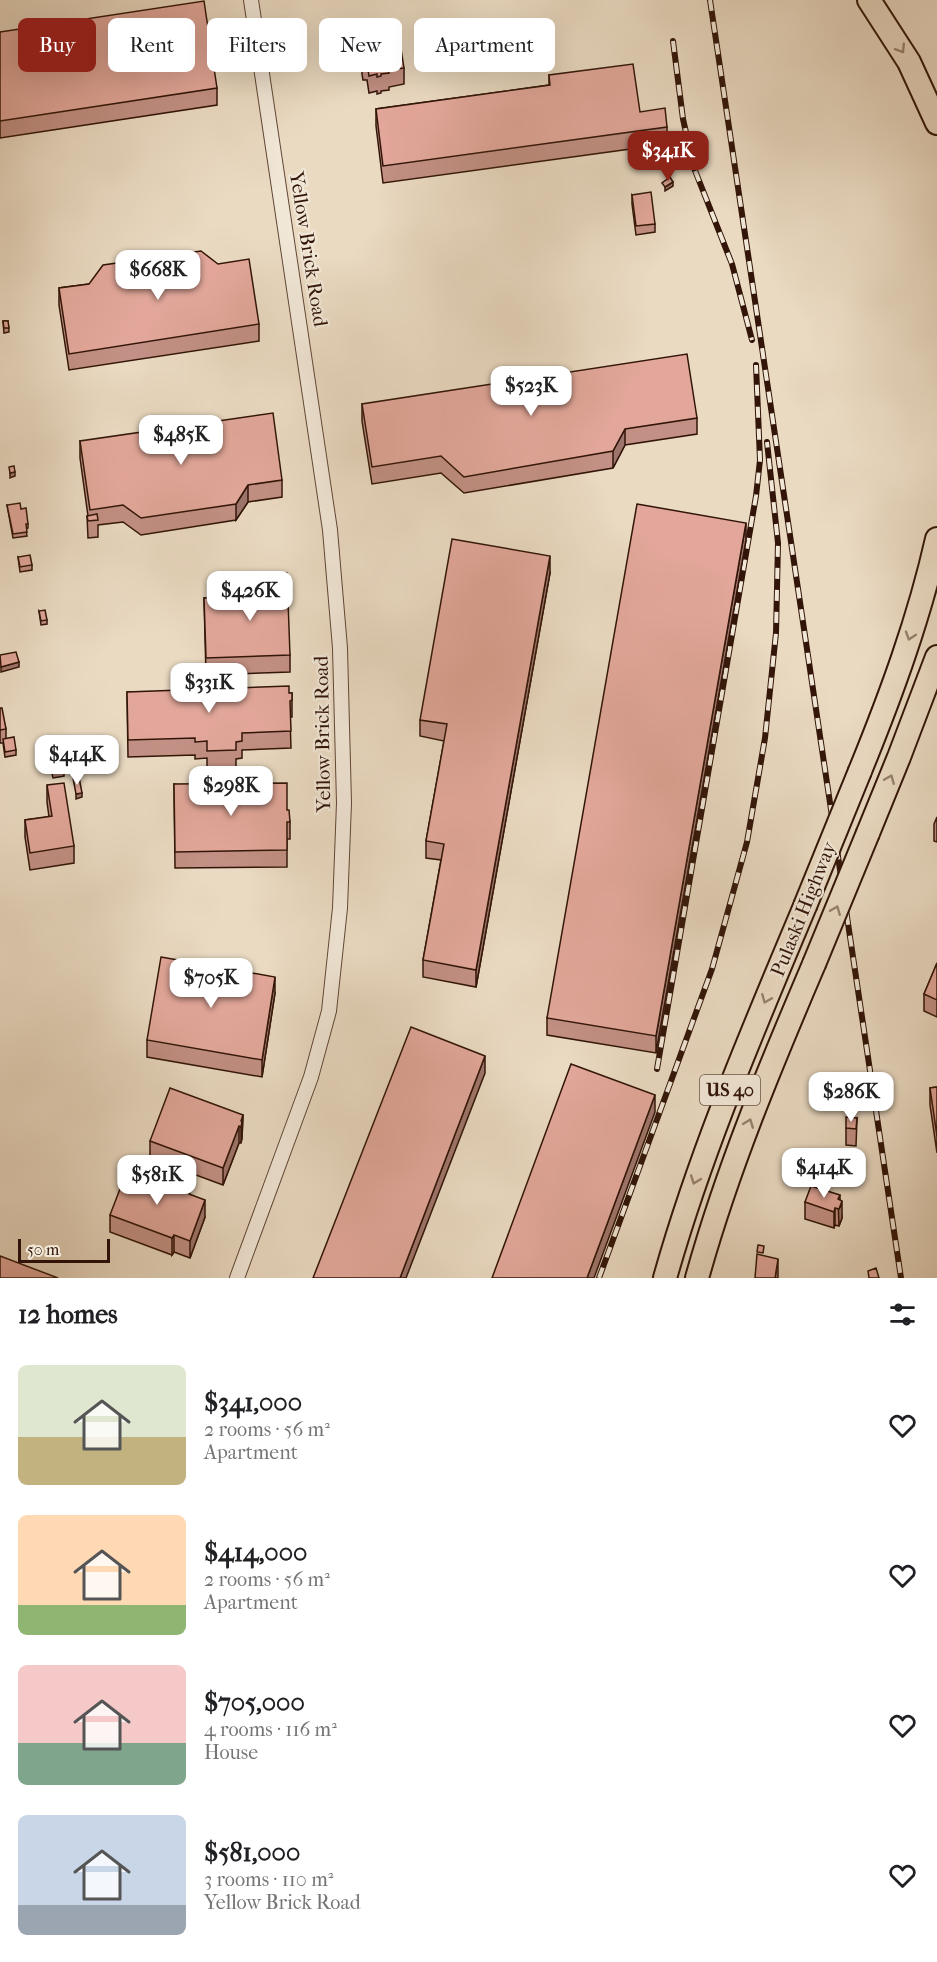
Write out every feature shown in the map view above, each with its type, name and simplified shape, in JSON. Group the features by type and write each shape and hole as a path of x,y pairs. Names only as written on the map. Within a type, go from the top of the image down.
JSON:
{"highway":[{"path":"869,0 909,62 937,123"},
{"name":"Pulaski Highway","path":"665,1278 690,1196 716,1125 901,667 937,539"},
{"name":"Pulaski Highway","path":"697,1278 729,1175 785,1031 899,757 937,657"}],"street":[{"name":"Yellow Brick Road","path":"237,1278 311,1077 329,1011 340,908 344,803 340,648 330,530 251,0"}],"building":[{"path":"204,1 207,21 207,72 215,72 217,88 0,121 0,32 18,29 18,72 96,72 96,18 92,18"},
{"path":"633,64 640,112 665,108 667,127 383,166 376,109 550,85 549,75"},
{"path":"368,72 389,73 377,77 377,74 369,76"},
{"path":"670,177 673,182 665,187 662,183"},
{"path":"651,192 655,224 636,226 632,195"},
{"path":"201,251 218,264 249,259 259,324 69,354 59,288 89,284 103,265"},
{"path":"3,321 8,321 9,328 4,328"},
{"path":"687,354 697,418 625,429 613,451 464,477 441,456 372,467 362,404"},
{"path":"273,413 282,480 248,485 236,504 141,518 123,505 90,510 80,441"},
{"path":"14,466 15,472 10,473 9,467"},
{"path":"20,503 21,509 26,508 27,532 13,534 7,505"},
{"path":"637,504 746,523 656,1036 547,1018"},
{"path":"97,514 98,520 88,521 87,516"},
{"path":"452,539 550,556 476,970 423,960 444,844 426,841 447,724 420,720"},
{"path":"30,555 32,565 20,567 18,557"},
{"path":"287,573 290,655 206,658 204,598 258,596 257,574"},
{"path":"45,610 47,620 41,621 39,611"},
{"path":"16,652 19,662 1,667 0,655"},
{"path":"289,686 289,693 292,693 291,731 242,733 242,741 236,742 236,750 207,751 207,741 195,742 195,738 128,740 127,692"},
{"path":"0,708 2,708 6,729 0,730"},
{"path":"14,737 16,750 5,752 3,739"},
{"path":"60,749 64,768 53,770 49,752"},
{"path":"79,777 82,793 76,794 73,778"},
{"path":"64,783 74,846 30,853 25,820 52,816 47,785"},
{"path":"287,783 287,810 289,810 290,822 287,822 287,850 175,852 174,784"},
{"path":"161,957 275,977 262,1060 147,1040"},
{"path":"937,963 937,1000 924,994"},
{"path":"411,1027 485,1056 400,1278 313,1278"},
{"path":"571,1064 655,1095 587,1278 492,1278"},
{"path":"937,1087 937,1136 930,1088"},
{"path":"170,1088 243,1115 241,1127 239,1126 223,1168 150,1141"},
{"path":"846,1117 857,1118 856,1129 846,1128"},
{"path":"128,1168 190,1191 189,1194 205,1200 190,1241 174,1235 172,1238 110,1215"},
{"path":"811,1186 840,1195 838,1199 842,1201 839,1209 835,1208 834,1212 805,1202"},
{"path":"758,1245 764,1246 763,1253 757,1252"},
{"path":"757,1254 778,1259 775,1278 755,1278"},
{"path":"0,1256 58,1278 0,1278"},
{"path":"876,1268 879,1278 869,1278 868,1271"}],"railway":[{"path":"710,0 901,1278"},
{"path":"673,41 683,119 694,168 732,264 752,340"},
{"path":"657,1069 756,496 760,460 756,365"},
{"path":"599,1278 712,969 747,842 765,738 776,633 778,543 767,442"}]}
